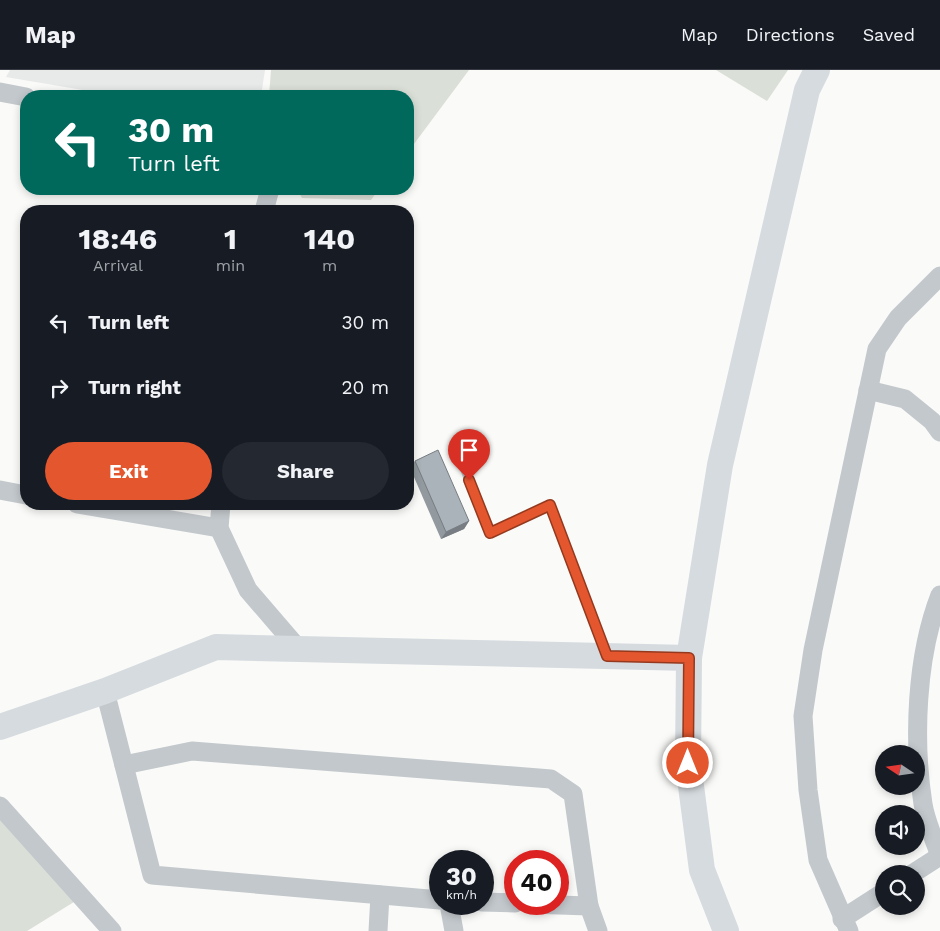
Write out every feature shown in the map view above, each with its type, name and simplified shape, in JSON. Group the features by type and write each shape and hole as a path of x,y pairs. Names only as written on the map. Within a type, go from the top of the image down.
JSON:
{"street":[{"path":"726,931 702,870 688,763 689,658 720,465 807,90 817,70"},
{"path":"0,92 20,96"},
{"path":"875,900 845,925 818,860 808,790 803,716 813,650 877,349 898,318 940,276"},
{"path":"868,390 905,399 932,422 940,432"},
{"path":"0,490 20,494"},
{"path":"112,510 219,528"},
{"path":"220,510 219,528 248,590 297,647"},
{"path":"925,866 940,856 924,806 917,732 922,674 934,610 940,595"},
{"path":"0,727 105,690 216,647 297,647 494,655 689,658"},
{"path":"105,690 152,875 429,899"},
{"path":"124,765 192,751 550,779 573,794 589,906 598,931"},
{"path":"0,806 112,931"},
{"path":"378,931 380,895"},
{"path":"569,905 589,906"},
{"path":"451,915 454,931"}],"lane":[{"path":"455,445 490,533 550,505 607,656"}],"shaded area":[{"path":"10,70 265,70 262,90 83,90 6,77"},
{"path":"271,70 469,70 414,144 414,90 269,90"},
{"path":"716,70 788,70 767,101"},
{"path":"300,195 375,195 371,200 302,198"},
{"path":"0,806 82,897 27,931 0,931"}],"building":[{"path":"438,450 469,521 446,532 415,461"}],"route":[{"path":"469,480 490,533 550,505 607,656 689,658 688,763"}]}
